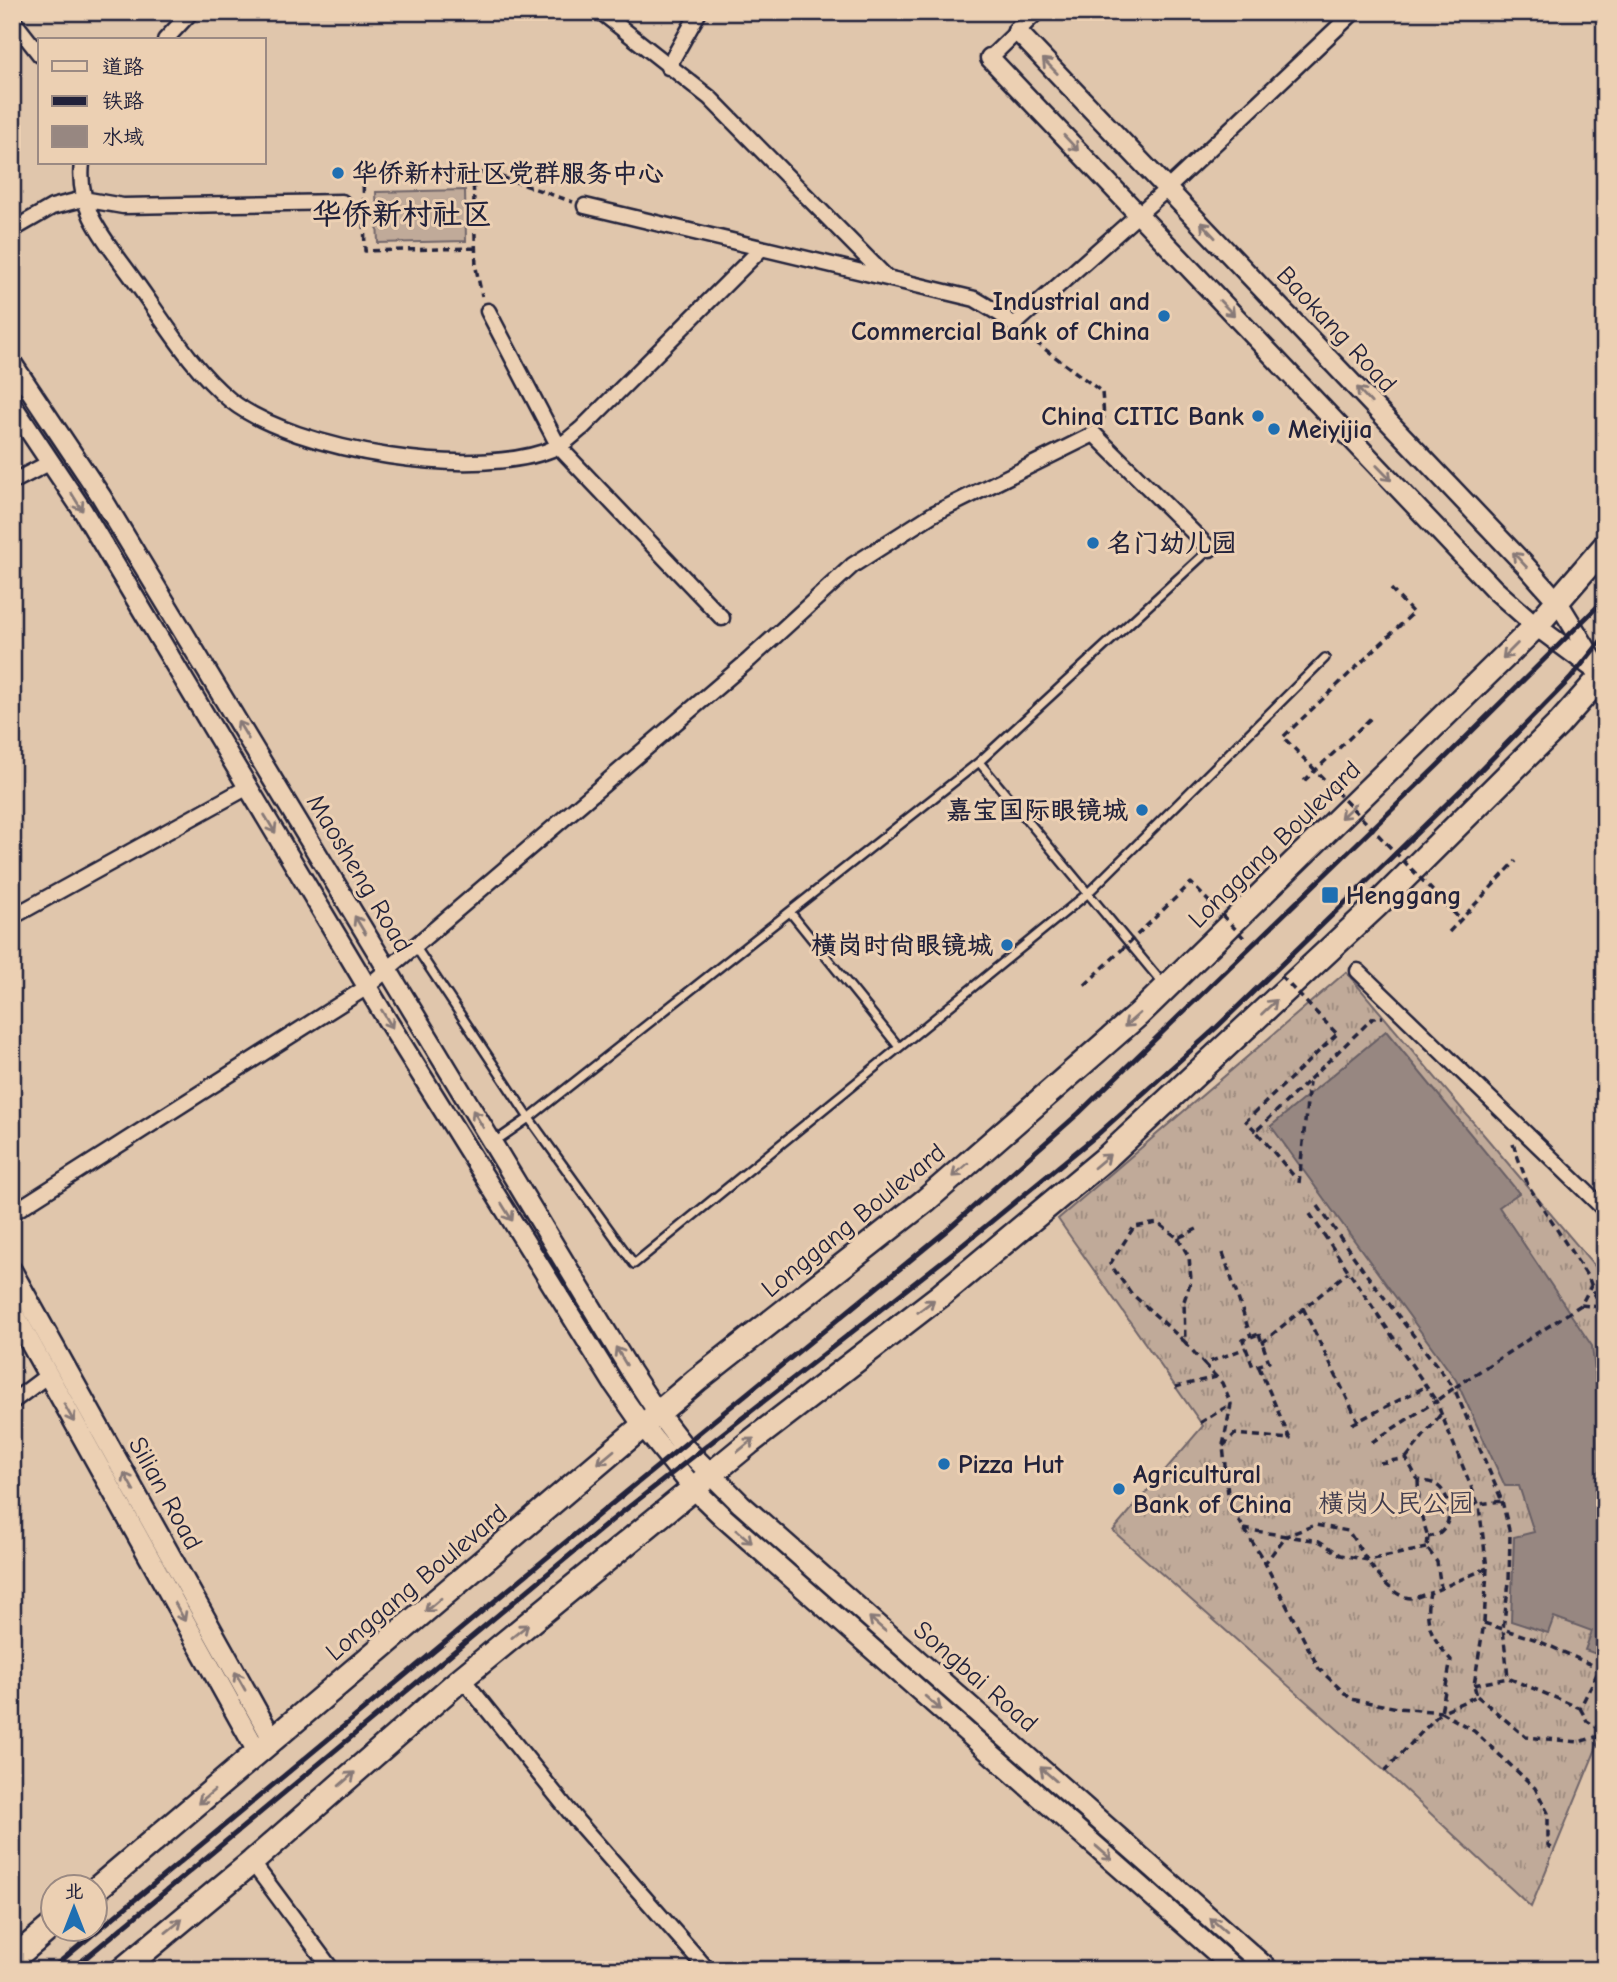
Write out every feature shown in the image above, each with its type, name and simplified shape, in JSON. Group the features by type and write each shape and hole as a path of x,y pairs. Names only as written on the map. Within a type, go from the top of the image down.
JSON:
{"highway":[{"name":"Longgang Boulevard","path":"108,1879 651,1419 926,1200 1139,1014 1536,626 1605,546"},
{"path":"121,1970 252,1862 462,1678 749,1443 941,1295 1108,1156 1376,906 1559,724 1604,675"},
{"path":"12,1960 38,1938"}],"main road":[{"name":"Silian Road","path":"12,1271 266,1746"},
{"name":"Silian Road","path":"12,1310 266,1746"},
{"name":"Songbai Road","path":"651,1419 685,1448 702,1482 734,1527 1236,1970"},
{"name":"Songbai Road","path":"702,1482 1269,1970"}],"street":[{"path":"167,38 191,12"},
{"path":"601,12 710,98 886,277"},
{"path":"668,67 699,12"},
{"path":"1037,12 990,58 1494,589 1536,626 1604,675"},
{"path":"585,206 975,299 1014,325 1168,188 1354,12"},
{"path":"12,19 38,52"},
{"name":"Baokang Road","path":"1017,31 1558,602 1604,675"},
{"path":"82,164 83,199 95,226 202,373 231,400 267,422 316,441 369,453 437,461 490,461 530,456 559,447 582,428 762,248"},
{"path":"12,230 52,207 83,199 123,206 342,202"},
{"path":"488,312 559,447 722,618"},
{"name":"Maosheng Road","path":"12,363 101,496 493,1143 631,1372 651,1419"},
{"name":"Maosheng Road","path":"12,405 51,462 367,987 613,1383 651,1419"},
{"path":"12,1213 367,987 749,660 853,565 933,514 1094,435 1210,549"},
{"path":"12,482 51,462"},
{"path":"12,917 248,787"},
{"path":"1358,971 1605,1210"},
{"path":"12,1402 48,1374"},
{"path":"462,1678 577,1821 708,1970"},
{"path":"252,1862 332,1970"}],"lane":[{"path":"493,1143 529,1118 979,762 1210,549"},
{"path":"415,946 529,1118 634,1264 1087,894 1325,659"},
{"path":"979,762 1166,988"},
{"path":"790,912 899,1048"}],"path":[{"path":"473,173 477,281 488,312"},
{"path":"475,248 365,251 363,176 490,173 585,206"},
{"path":"1014,325 1102,393 1104,417 1094,435"},
{"path":"1391,589 1413,613 1283,737 1461,920"},
{"path":"1304,781 1372,717"},
{"path":"1448,932 1516,861"},
{"path":"1085,985 1191,883 1246,940"},
{"path":"1281,976 1337,1034 1245,1121 1293,1175"},
{"path":"1256,1131 1373,1018 1390,1016"},
{"path":"1299,1183 1309,1079"},
{"path":"1509,1133 1528,1185 1592,1284 1605,1321"},
{"path":"1318,1206 1366,1274 1454,1388 1502,1501 1510,1534 1509,1582 1503,1629 1508,1678"},
{"path":"1310,1214 1436,1401 1479,1506 1487,1568 1484,1623 1474,1685 1477,1696 1526,1737 1579,1742 1599,1736 1600,1729 1587,1721 1580,1708 1508,1678 1474,1685"},
{"path":"1185,1342 1184,1301 1191,1280 1189,1257 1178,1238 1158,1223 1134,1227 1110,1264 1130,1293 1185,1342 1222,1383 1231,1404 1223,1446 1229,1504 1265,1563 1319,1669 1351,1699 1398,1708 1441,1712 1474,1731 1535,1788 1548,1813 1548,1845 1555,1851"},
{"path":"1178,1238 1199,1228"},
{"path":"1223,1253 1251,1337"},
{"path":"1262,1343 1348,1272"},
{"path":"1372,1442 1581,1305 1592,1284 1605,1281"},
{"path":"1581,1305 1601,1307"},
{"path":"1303,1308 1358,1421"},
{"path":"1259,1334 1262,1343 1269,1362 1253,1367 1243,1340 1259,1334"},
{"path":"1204,1364 1246,1348"},
{"path":"1235,1434 1290,1439 1258,1365"},
{"path":"1175,1387 1216,1377"},
{"path":"1352,1424 1427,1386"},
{"path":"1200,1423 1231,1404"},
{"path":"1380,1463 1406,1458 1441,1414"},
{"path":"1228,1421 1235,1434"},
{"path":"1223,1446 1235,1434"},
{"path":"1406,1458 1418,1480 1419,1507 1428,1537 1427,1548 1437,1562 1441,1588"},
{"path":"1418,1480 1436,1484 1446,1496 1449,1508 1448,1521 1439,1534 1428,1537"},
{"path":"1449,1508 1502,1501"},
{"path":"1265,1563 1286,1536 1315,1525 1348,1531 1376,1573 1395,1593 1412,1598 1487,1568"},
{"path":"1244,1529 1319,1541 1341,1555 1368,1560 1427,1548"},
{"path":"1430,1593 1426,1609 1435,1641 1451,1660 1441,1712"},
{"path":"1484,1623 1534,1639 1602,1669 1580,1708"},
{"path":"1385,1772 1441,1712 1477,1696"}],"green space":[{"path":"465,190 466,241 378,243 376,192"},
{"name":"横岗人民公园","path":"1346,972 1605,1278 1605,1727 1531,1907 1385,1771 1113,1531 1203,1426 1058,1219"}],"water":[{"path":"1386,1031 1519,1193 1499,1207 1592,1346 1605,1465 1605,1657 1585,1650 1592,1631 1554,1617 1548,1633 1511,1621 1514,1537 1534,1532 1519,1486 1505,1486 1456,1380 1271,1126"}],"railway":[{"path":"50,1970 603,1511 946,1231 1079,1113 1605,599"},
{"path":"71,1970 611,1521 959,1248 1097,1135 1217,1027 1462,789 1570,679 1605,636"}],"place":[{"name":"华侨新村社区党群服务中心","path":"338,173"},
{"name":"Industrial and Commercial Bank of China","path":"1164,316"},
{"name":"China CITIC Bank","path":"1258,416"},
{"name":"Meiyijia","path":"1274,429"},
{"name":"名门幼儿园","path":"1093,543"},
{"name":"嘉宝国际眼镜城","path":"1142,810"},
{"name":"Henggang","path":"1330,895"},
{"name":"横岗时尚眼镜城","path":"1007,945"},
{"name":"Pizza Hut","path":"944,1464"},
{"name":"Agricultural Bank of China","path":"1119,1489"}],"district":[{"name":"华侨新村社区","path":"402,214"}]}
